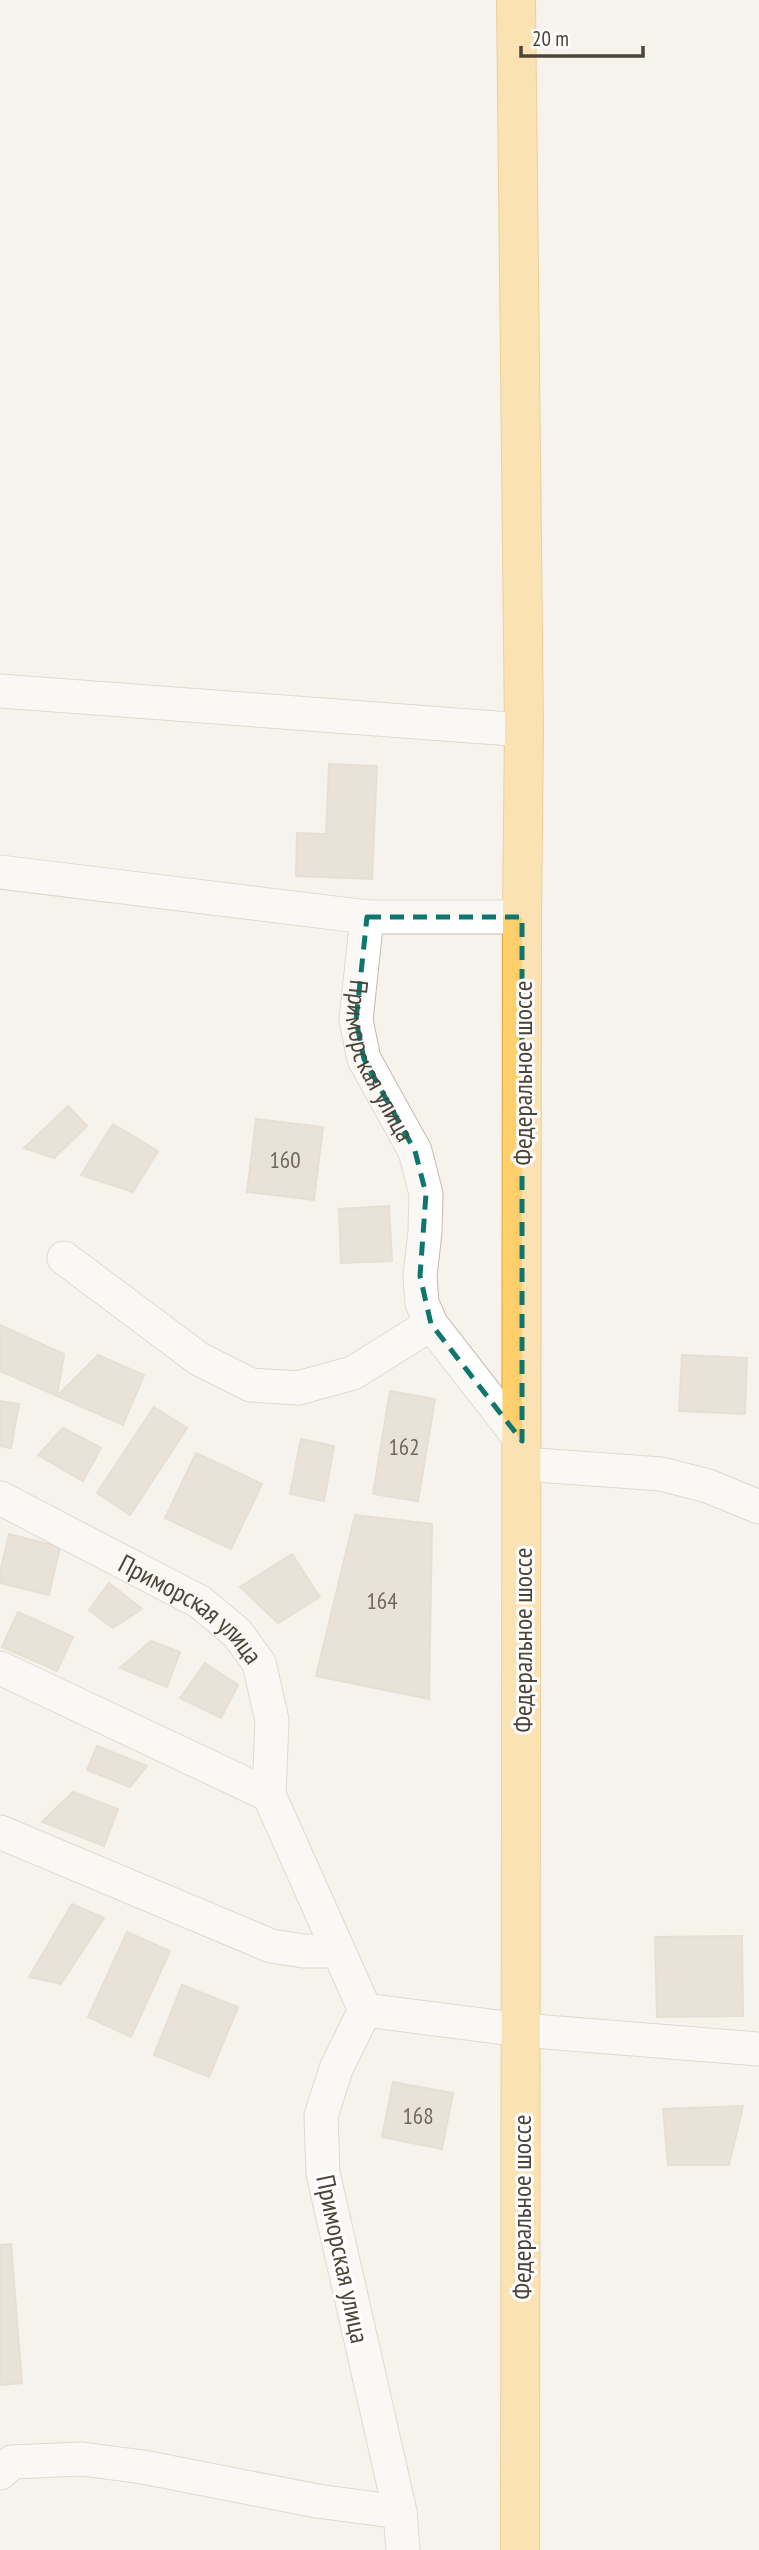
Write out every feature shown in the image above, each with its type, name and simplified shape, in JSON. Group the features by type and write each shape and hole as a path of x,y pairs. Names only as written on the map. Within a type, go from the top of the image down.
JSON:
{"highway":[{"name":"Федеральное шоссе","path":"516,0 524,730 520,2550"}],"street":[{"path":"0,691 524,730"},
{"path":"0,872 367,918 522,918"},
{"name":"Приморская улица","path":"367,918 356,1020 364,1059 415,1150 426,1194 422,1303 430,1324 522,1453"},
{"path":"64,1258 199,1359 251,1385 298,1388 353,1373 430,1324"},
{"path":"522,1453 661,1474 708,1486 759,1507"},
{"name":"Приморская улица","path":"0,1498 200,1602 236,1633 259,1663 272,1720 269,1795 365,2010 336,2069 321,2116 323,2173 400,2512 403,2550"},
{"path":"0,1668 269,1795"},
{"path":"0,1832 271,1946 304,1951 338,1951"},
{"path":"365,2010 521,2030 759,2049"},
{"path":"4,2463 82,2459 131,2465 317,2501 400,2512"}],"highlighted area":[{"path":"367,917 522,917 522,1441 431,1324 420,1276 426,1194 415,1151 364,1059 356,1020"}],"building":[{"path":"329,764 377,766 372,879 296,876 297,833 326,834"},
{"path":"68,1106 87,1126 54,1158 24,1148"},
{"path":"256,1119 323,1127 314,1200 247,1192"},
{"path":"113,1124 158,1151 133,1192 81,1175"},
{"path":"389,1206 392,1261 341,1263 339,1209"},
{"path":"0,1325 64,1354 57,1396 0,1371"},
{"path":"98,1355 144,1375 123,1425 57,1396"},
{"path":"682,1355 747,1358 745,1414 679,1411"},
{"path":"390,1391 435,1399 418,1501 373,1494"},
{"path":"0,1401 19,1404 11,1448 0,1446"},
{"path":"154,1407 187,1428 130,1515 97,1493"},
{"path":"63,1428 101,1448 83,1481 38,1455"},
{"path":"301,1439 334,1446 324,1501 290,1494"},
{"path":"196,1453 262,1484 231,1549 165,1518"},
{"path":"355,1515 432,1524 429,1699 316,1676"},
{"path":"9,1534 60,1547 49,1595 0,1583"},
{"path":"292,1554 320,1597 278,1623 240,1587"},
{"path":"109,1583 142,1609 113,1628 89,1610"},
{"path":"18,1612 73,1637 57,1671 2,1647"},
{"path":"151,1641 180,1652 167,1687 120,1668"},
{"path":"205,1663 238,1685 221,1718 180,1698"},
{"path":"97,1746 147,1766 130,1787 87,1770"},
{"path":"73,1792 118,1809 104,1846 42,1822"},
{"path":"72,1904 104,1918 61,1984 29,1977"},
{"path":"127,1932 170,1951 131,2037 88,2017"},
{"path":"742,1936 743,2016 657,2017 655,1937"},
{"path":"182,1985 238,2007 209,2077 154,2055"},
{"path":"393,2082 453,2093 442,2149 382,2137"},
{"path":"743,2106 729,2165 668,2165 663,2109"},
{"path":"11,2244 22,2383 0,2385 0,2245"}]}
